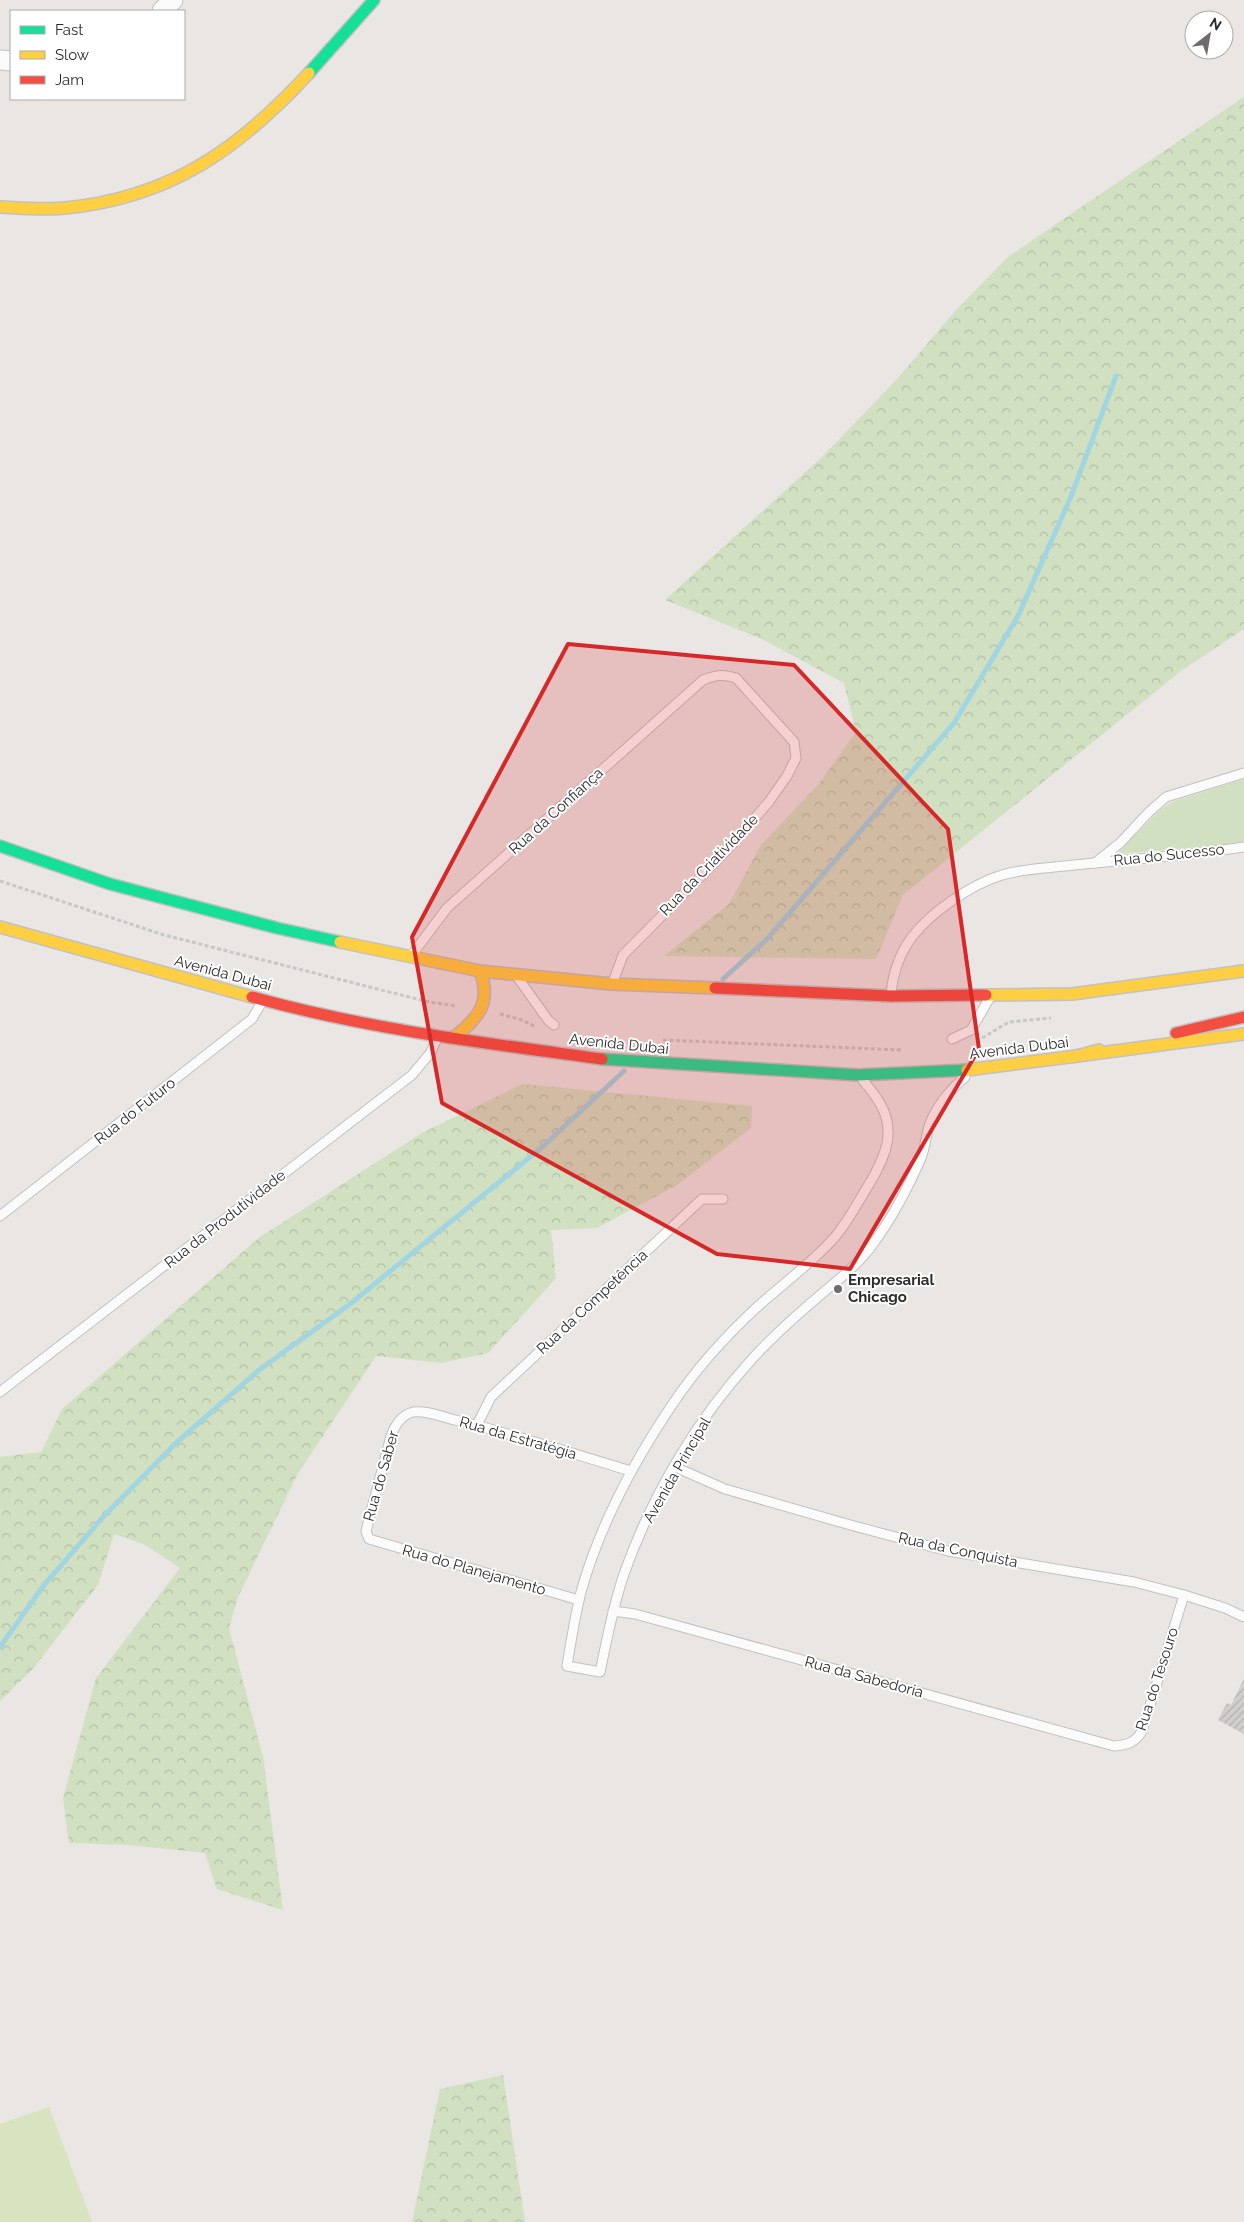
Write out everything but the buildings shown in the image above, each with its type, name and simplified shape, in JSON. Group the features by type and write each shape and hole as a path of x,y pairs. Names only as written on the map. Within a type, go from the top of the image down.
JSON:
{"street":[{"path":"163,10 174,0"},
{"path":"0,207 65,208 94,204 162,184 191,171 219,154 268,116 374,0"},
{"path":"0,846 110,884 277,928 409,958 480,971 612,984 891,996 1072,994 1244,971"},
{"name":"Avenida Dubai","path":"0,927 263,1000 348,1020 438,1036 615,1061 858,1075 973,1070 1077,1056 1244,1017"},
{"path":"453,1038 471,1025 484,1003 486,982 480,971"},
{"path":"1077,1056 1244,1034"}],"lane":[{"name":"Rua da Confiança","path":"409,958 447,908 703,680 714,675 726,675 736,678 794,742"},
{"name":"Rua da Criatividade","path":"612,984 623,955 726,851 768,804 787,776 796,758 794,742"},
{"name":"Rua do Sucesso","path":"1094,863 1120,843 1149,812 1166,798 1244,773"},
{"name":"Rua do Sucesso","path":"891,996 899,960 912,938 931,918 959,897 988,880 1021,871 1182,856 1244,847"},
{"path":"515,974 548,1020 554,1025"},
{"path":"952,1039 971,1030 992,995"},
{"name":"Rua do Futuro","path":"0,1216 252,1019 263,1000"},
{"name":"Rua da Produtividade","path":"0,1392 412,1075 431,1052 438,1036"},
{"name":"Avenida Principal","path":"858,1075 884,1110 888,1132 885,1150 876,1171 852,1213 827,1245 756,1308 720,1344 675,1401 632,1471 608,1516 579,1600 567,1666 600,1672 613,1612 624,1574 658,1496 675,1467 720,1398 753,1357 800,1312 856,1264 873,1245 904,1192 921,1157 930,1123 939,1107 957,1084 973,1070"},
{"name":"Rua da Competência","path":"476,1425 491,1397 702,1199 723,1199"},
{"name":"Rua da Estratégia","path":"404,1416 414,1412 426,1413 476,1425 632,1471"},
{"name":"Rua do Saber","path":"369,1539 366,1531 391,1436 395,1425 404,1416"},
{"name":"Rua da Conquista","path":"675,1467 725,1489 948,1551 1134,1582 1225,1608 1244,1618"},
{"name":"Rua do Planejamento","path":"369,1539 579,1600"},
{"name":"Rua do Tesouro","path":"1114,1746 1127,1745 1137,1739 1142,1731 1184,1595"},
{"name":"Rua da Sabedoria","path":"613,1612 635,1614 1114,1746"}],"highlighted area":[{"path":"568,644 794,665 948,829 979,1049 850,1269 717,1254 442,1103 412,937"}],"green space":[{"path":"1244,97 1244,629 1181,671 903,895 876,959 664,956 729,904 761,845 818,785 856,732 844,683 762,639 665,600 822,457 898,378 956,310 1009,256"},
{"path":"1244,779 1244,841 1236,844 1117,854 1160,810 1174,801"},
{"path":"522,1084 752,1106 751,1128 677,1185 597,1228 551,1230 556,1278 488,1353 441,1363 376,1356 297,1475 238,1597 229,1628 263,1757 283,1910 217,1889 205,1853 129,1845 69,1843 63,1798 96,1678 180,1568 144,1544 114,1534 98,1585 32,1670 0,1701 0,1457 41,1452 62,1409 260,1237 422,1133"},
{"path":"503,2075 525,2222 412,2222 440,2089"},
{"path":"49,2107 92,2222 0,2222 0,2124"}],"waterway":[{"path":"723,979 767,939 954,723 1018,616 1070,499 1116,376"},
{"path":"0,1647 44,1585 104,1516 175,1444 259,1370 350,1304 541,1148 624,1071"}],"traffic: fast":[{"path":"309,73 374,0"},
{"path":"0,846 110,884 277,928 340,942"},
{"path":"602,1059 858,1075 967,1070"}],"traffic: slow":[{"path":"0,207 32,209 65,208 103,202 138,193 170,181 200,165 229,146 256,125 309,73"},
{"path":"0,927 252,997"},
{"path":"340,942 480,971 612,984 715,988"},
{"path":"453,1038 476,1017 480,1009 484,992 480,971"},
{"path":"986,995 1072,994 1244,971"},
{"path":"1077,1056 1244,1034"},
{"path":"967,1070 1077,1056 1099,1050"}],"traffic: jam":[{"path":"715,988 891,996 986,995"},
{"path":"252,997 338,1018 426,1034 602,1059"},
{"path":"1176,1033 1244,1017"}],"place":[{"name":"Empresarial Chicago","path":"838,1289"}]}
